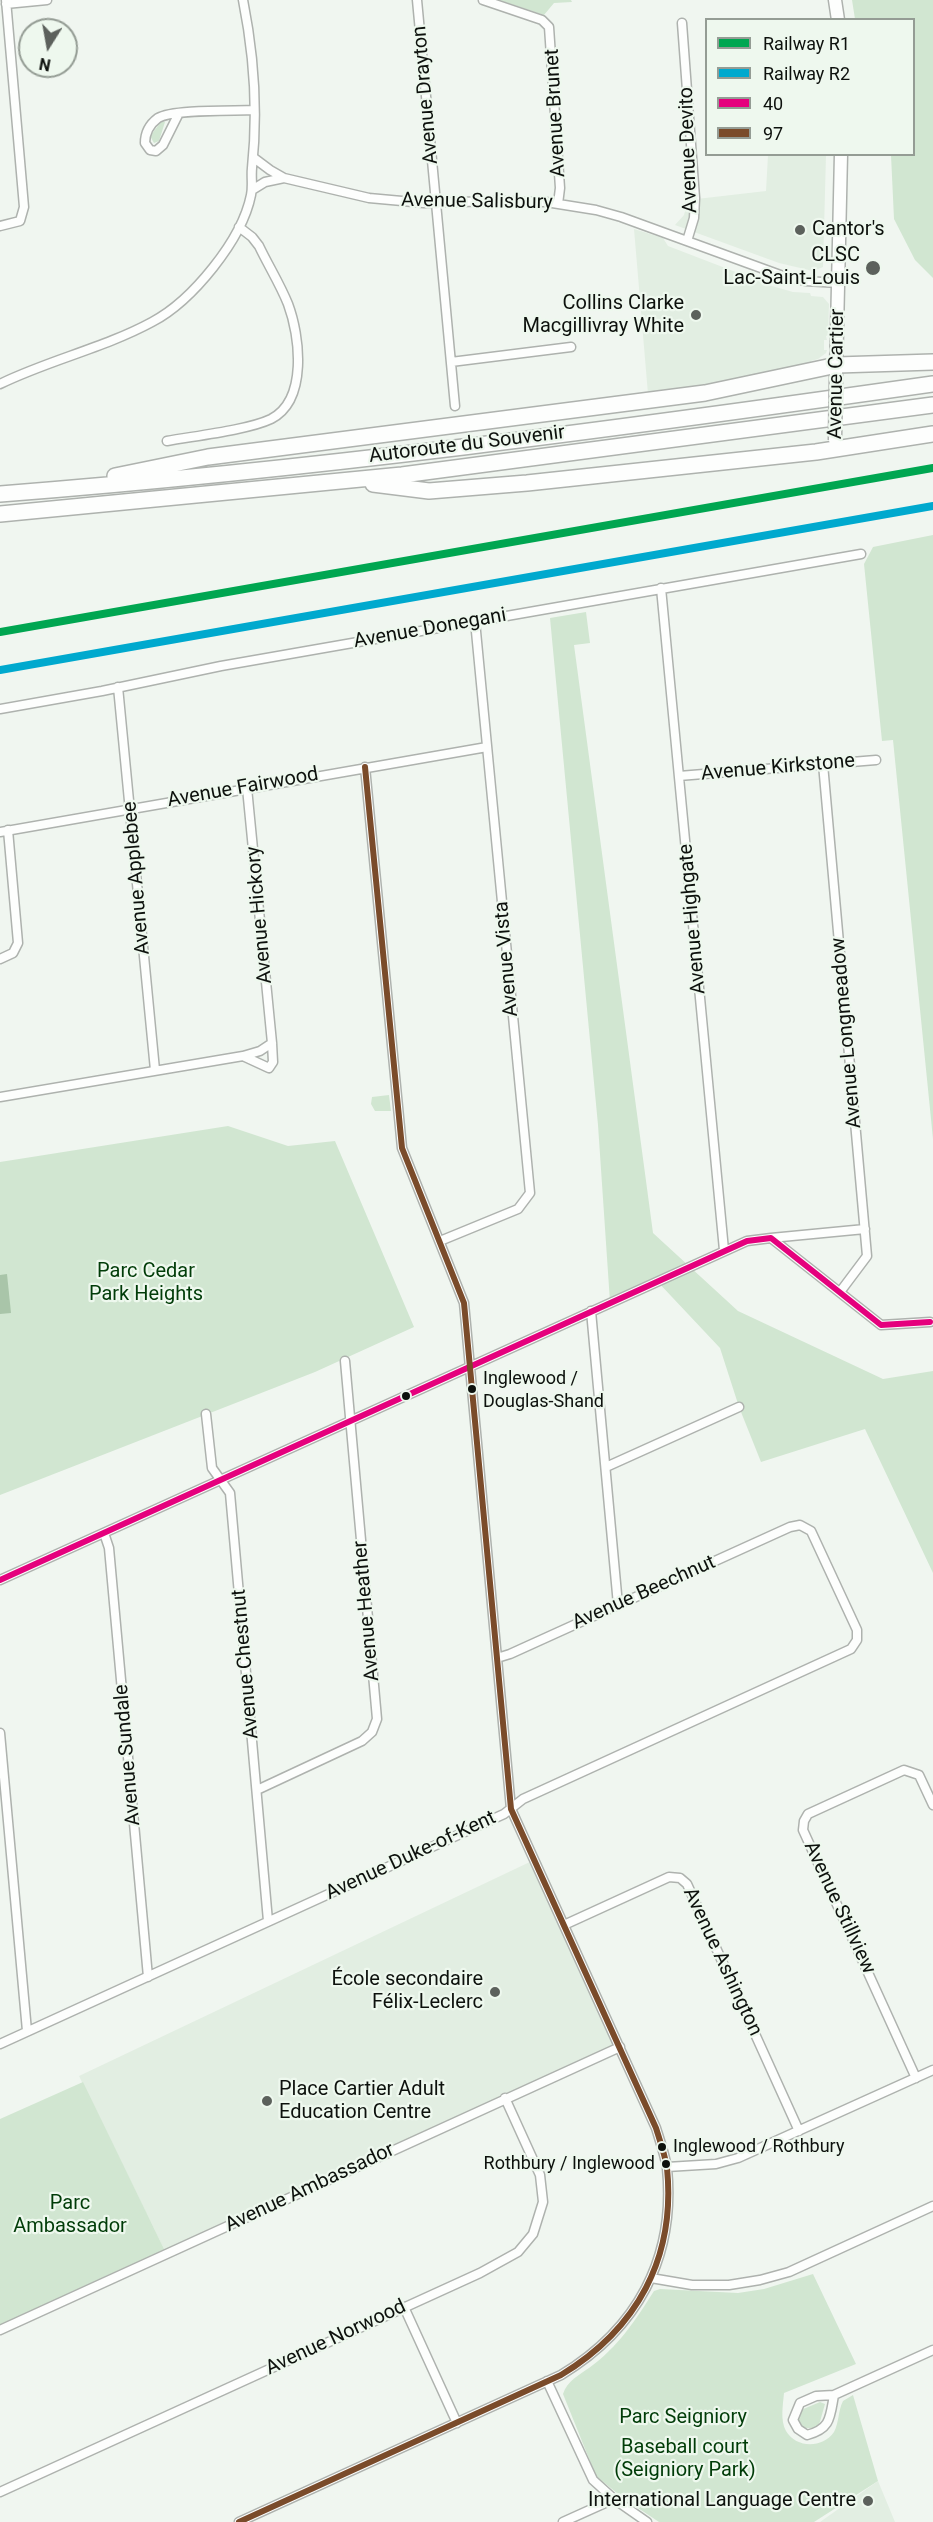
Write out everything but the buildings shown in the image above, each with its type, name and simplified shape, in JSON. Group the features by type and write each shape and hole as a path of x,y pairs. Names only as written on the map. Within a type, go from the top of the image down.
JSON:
{"highway":[{"path":"45,490 189,460 705,393 836,370 933,362"},
{"name":"Autoroute du Souvenir","path":"0,494 398,454 933,384"},
{"name":"Autoroute du Souvenir","path":"0,514 346,481 933,405"},
{"path":"346,481 429,491 603,476 933,434"}],"street":[{"path":"0,226 20,221 24,207 6,2 47,0"},
{"path":"0,384 136,330 165,314 198,286 239,227 248,209 254,158 252,59 243,0"},
{"name":"Avenue Drayton","path":"417,0 455,406"},
{"name":"Avenue Brunet","path":"483,0 546,23 551,39 560,188 558,204"},
{"path":"835,0 838,18"},
{"name":"Avenue Devito","path":"682,23 695,198 694,218 687,241"},
{"path":"180,113 163,145 156,150 150,150 145,139 153,122 162,116 180,113 254,110"},
{"name":"Avenue Cartier","path":"836,445 841,156"},
{"name":"Avenue Salisbury","path":"254,158 270,171 284,177 355,195 403,202 515,201 558,204 615,215 789,278 839,283"},
{"path":"252,190 265,182 284,177"},
{"path":"167,441 262,422 284,410 293,393 297,372 296,335 288,304 259,246 239,227"},
{"path":"451,362 571,347"},
{"name":"Avenue Donegani","path":"0,709 180,674 861,554"},
{"name":"Avenue Highgate","path":"661,588 724,1250"},
{"name":"Avenue Vista","path":"440,1241 518,1209 530,1193 476,621"},
{"name":"Avenue Applebee","path":"118,687 155,1070"},
{"name":"Avenue Fairwood","path":"4,831 487,747"},
{"name":"Avenue Kirkstone","path":"679,776 876,760"},
{"name":"Avenue Longmeadow","path":"823,764 867,1256 840,1292"},
{"path":"239,2522 457,2423 581,2363 603,2345 631,2315 651,2278 666,2218 667,2167 656,2128 511,1809 464,1303 402,1148 365,767"},
{"name":"Avenue Hickory","path":"243,1056 268,1068 273,1062 247,788"},
{"path":"0,959 13,953 18,943 4,831"},
{"path":"0,1097 243,1056 260,1051 272,1043"},
{"path":"0,1580 724,1250 747,1241 865,1229"},
{"path":"771,1238 880,1325 930,1322"},
{"path":"591,1311 618,1605"},
{"name":"Avenue Heather","path":"257,1790 362,1741 372,1732 378,1719 345,1361"},
{"path":"606,1467 739,1407"},
{"name":"Avenue Chestnut","path":"206,1413 212,1468 230,1493 268,1921"},
{"name":"Avenue Beechnut","path":"497,1658 790,1527 800,1525 811,1531 857,1630 857,1640 851,1649"},
{"name":"Avenue Sundale","path":"104,1533 109,1548 148,1977"},
{"name":"Avenue Duke-of-Kent","path":"0,2044 511,1809 523,1799 851,1649"},
{"path":"0,1733 27,2031"},
{"name":"Avenue Stillview","path":"916,2078 803,1830 808,1814 904,1770 919,1775 933,1805"},
{"name":"Avenue Ashington","path":"564,1925 669,1876 680,1878 687,1884 799,2131"},
{"name":"Avenue Ambassador","path":"0,2330 620,2047"},
{"path":"667,2167 716,2164 738,2158 933,2070"},
{"name":"Avenue Norwood","path":"0,2492 480,2273 518,2252 533,2234 543,2202 540,2175 505,2098"},
{"path":"651,2278 692,2285 729,2285 760,2280 789,2272 933,2206"},
{"path":"404,2307 457,2423"},
{"path":"834,2395 829,2419 824,2428 807,2435 798,2429 794,2420 800,2403 816,2396 834,2395 933,2350"},
{"path":"547,2381 593,2480 614,2499 648,2522"},
{"path":"563,2522 614,2499"}],"shaded area":[{"path":"768,156 826,156 823,267 813,271 779,263 675,225 684,215 688,200 766,191"},
{"path":"634,229 663,238 668,246 772,286 823,297 829,304 828,335 827,340 824,340 826,353 811,361 811,364 759,378 648,394"},
{"path":"7,1274 11,1313 0,1314 0,1275"},
{"name":"Place Cartier Adult Education Centre","path":"534,1860 620,2047 450,2120 165,2251 79,2076"},
{"name":"International Language Centre","path":"878,2481 895,2522 820,2522"}],"green space":[{"path":"499,0 571,0 572,2 554,3 544,15"},
{"path":"852,0 933,0 933,278 915,260 894,219 891,156 915,156 915,18 855,18"},
{"path":"161,122 165,122 159,141 154,143 150,136"},
{"path":"933,535 933,1139 893,740 882,741 864,564 873,547"},
{"path":"586,612 590,643 574,645 653,1233 738,1311 883,1379 933,1371 933,1573 865,1429 761,1462 739,1407 720,1348 656,1280 610,1302 598,1125 550,618"},
{"path":"389,1095 391,1111 375,1111 371,1104 372,1097"},
{"name":"Parc Cedar Park Heights","path":"228,1126 288,1146 335,1141 414,1327 315,1372 0,1495 0,1162"},
{"name":"Parc Ambassador","path":"83,2082 165,2251 0,2329 0,2119"},
{"name":"Parc Seigniory","path":"813,2274 856,2364 784,2393 782,2412 784,2427 790,2437 796,2441 816,2444 823,2441 834,2432 843,2401 853,2395 878,2481 814,2522 659,2522 623,2498 596,2476 563,2394 570,2382 599,2360 617,2342 654,2291 660,2289 738,2293 764,2289"},
{"path":"820,2402 825,2404 819,2425 804,2428 798,2420 801,2410"}],"rail line":[{"name":"R1","path":"0,632 933,468"},
{"name":"R2","path":"0,670 933,506"}],"transit line":[{"name":"97","path":"239,2522 561,2375 588,2357 611,2336 630,2313 646,2288 665,2232 668,2201 667,2168 656,2128 511,1809 464,1303 402,1148 365,767"},
{"name":"40","path":"0,1580 747,1241 771,1238 881,1325 930,1322"}],"place":[{"name":"Cantor's","path":"800,230"},
{"name":"CLSC Lac-Saint-Louis","path":"873,268"},
{"name":"Collins Clarke Macgillivray White","path":"696,315"},
{"name":"Inglewood / Douglas-Shand","path":"472,1389"},
{"name":"École secondaire Félix-Leclerc","path":"495,1992"},
{"name":"Place Cartier Adult Education Centre","path":"267,2101"},
{"name":"Inglewood / Rothbury","path":"662,2147"},
{"name":"Rothbury / Inglewood","path":"666,2164"},
{"name":"International Language Centre","path":"868,2501"}],"park label":[{"name":"Baseball court (Seigniory Park)","path":"685,2460"}]}
